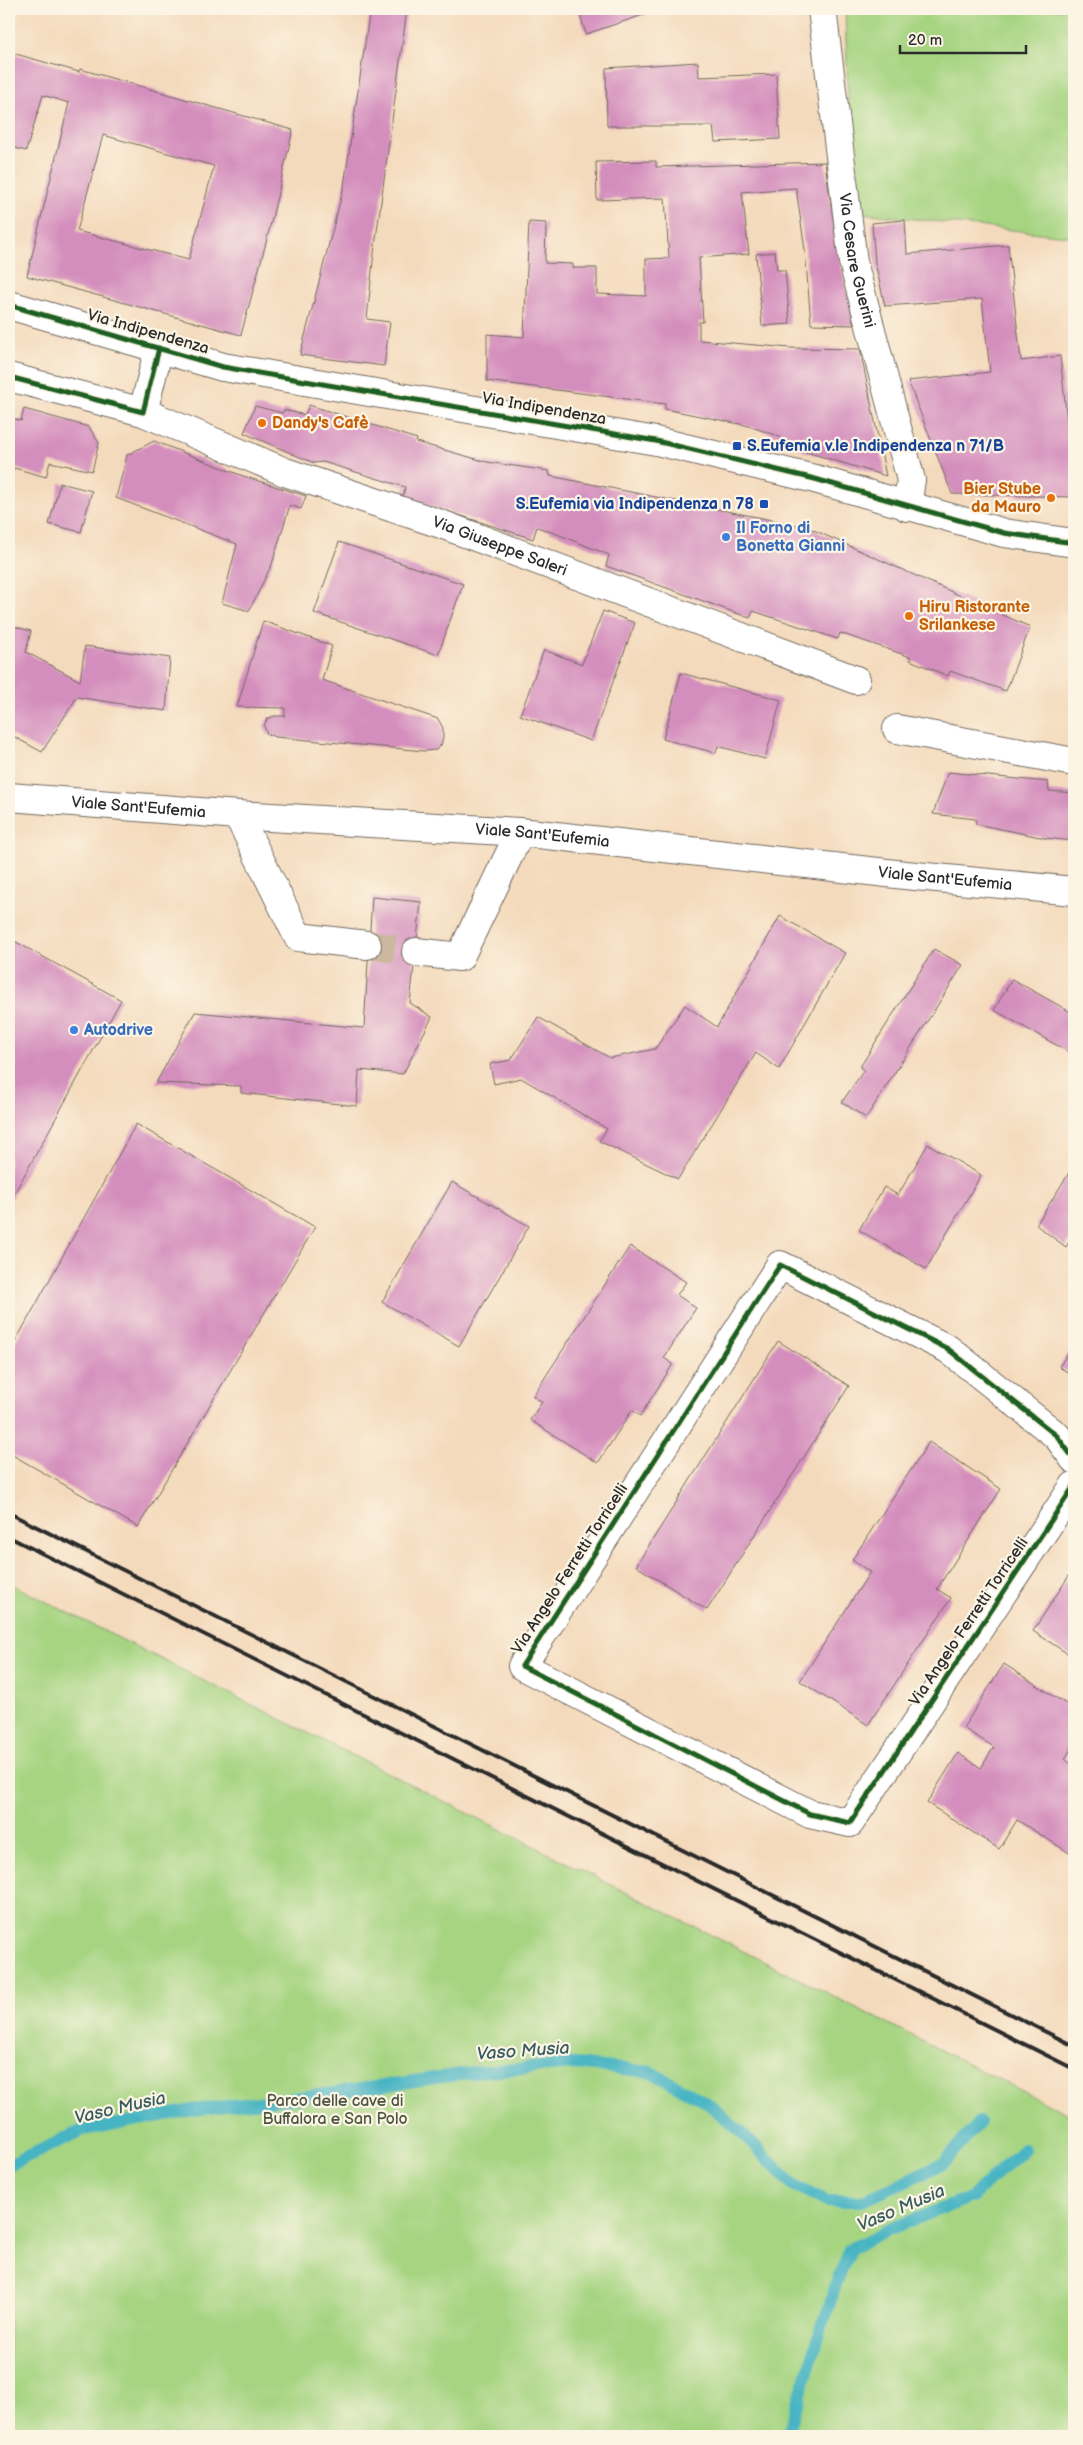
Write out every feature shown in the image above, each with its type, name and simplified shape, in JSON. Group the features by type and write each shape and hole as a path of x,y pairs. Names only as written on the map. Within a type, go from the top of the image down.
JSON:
{"street":[{"name":"Via Cesare Guerini","path":"822,9 852,262 911,480 907,507"},
{"name":"Via Indipendenza","path":"9,306 223,366 656,441 815,479 907,507 1004,533 1074,543"},
{"path":"143,412 159,348"},
{"name":"Via Giuseppe Saleri","path":"9,377 143,412 285,472 442,524 856,680"},
{"path":"897,729 1074,762"},
{"name":"Viale Sant'Eufemia","path":"9,797 238,815 520,832 895,874 1074,891"},
{"path":"238,815 298,937 367,945"},
{"path":"416,952 460,957 520,832"},
{"name":"Via Angelo Ferretti Torricelli","path":"1074,1459 1058,1436 948,1349 780,1264 522,1666 810,1814 850,1823 1074,1486"}],"green space":[{"path":"845,9 1074,9 1074,237 852,212"},
{"name":"Parco delle cave di Buffalora e San Polo","path":"9,1583 1074,2117 1074,2436 9,2436"}],"building":[{"path":"370,9 407,9 367,319 390,322 384,366 300,355 344,186"},
{"path":"578,9 661,9 586,34"},
{"path":"9,52 79,72 80,69 293,130 267,239 241,335 27,276 69,103 43,95 26,151 11,147 9,153","holes":["103,135 214,166 189,260 77,231"]},
{"path":"698,62 699,77 776,74 780,139 715,142 713,126 607,126 606,68"},
{"path":"656,161 656,167 825,162 837,247 854,325 811,324 805,250 796,188 742,192 749,254 699,258 703,322 699,322 699,340 790,348 860,349 886,476 803,451 776,435 745,425 665,409 665,404 487,381 487,334 524,337 529,222 546,223 545,263 573,264 573,268 597,268 597,294 646,296 646,259 669,258 665,198 597,200 596,162"},
{"path":"905,220 907,254 1008,245 1021,361 1060,356 1069,439 1074,439 1074,497 952,494 908,381 990,372 982,299 885,306 875,262 872,223"},
{"path":"775,252 777,270 785,270 790,324 762,326 756,254"},
{"path":"309,405 417,439 416,442 487,462 549,471 550,476 807,527 1030,627 1006,691 950,671 948,676 910,660 911,657 840,633 838,639 753,611 750,618 606,566 609,555 557,534 537,527 533,539 403,497 405,487 323,462 314,463 244,433 255,406 282,413 284,410 305,415"},
{"path":"24,409 89,427 99,443 92,471 50,462 46,477 14,468 9,486 9,417 21,421"},
{"path":"154,441 243,476 306,496 301,509 290,505 272,564 249,611 222,603 237,544 116,498 127,455"},
{"path":"60,483 92,491 81,532 49,524"},
{"path":"339,542 463,584 438,655 314,613"},
{"path":"603,611 635,623 591,741 520,715 544,650 582,664"},
{"path":"263,621 332,646 322,680 438,719 443,728 441,745 436,750 424,751 276,737 267,734 264,726 267,719 274,716 285,716 285,708 237,707"},
{"path":"9,625 31,631 26,652 80,681 85,646 170,658 166,711 77,697 42,752 9,734"},
{"path":"681,673 781,700 765,759 718,746 716,753 663,739"},
{"path":"948,772 1048,782 1049,791 1074,793 1074,841 1045,838 976,824 975,819 933,814"},
{"path":"372,897 421,902 410,1003 432,1017 403,1074 359,1070 357,1106 241,1093 241,1086 156,1083 195,1012 364,1028"},
{"path":"780,916 845,953 779,1069 756,1053 678,1179 599,1141 607,1129 521,1078 494,1084 490,1064 511,1060 538,1017 610,1058 655,1049 685,1005 717,1027"},
{"path":"9,938 121,1000 9,1203"},
{"path":"934,949 963,965 866,1118 842,1102 864,1070 860,1067"},
{"path":"1012,979 1074,1014 1074,1055 994,1010"},
{"path":"136,1124 315,1227 138,1527 9,1453 9,1353"},
{"path":"928,1144 981,1175 926,1269 859,1230 884,1187 898,1195"},
{"path":"1074,1165 1074,1234 1066,1247 1036,1225"},
{"path":"452,1182 529,1226 459,1346 382,1302"},
{"path":"630,1246 686,1282 677,1295 696,1308 664,1358 673,1364 640,1416 632,1410 598,1463 530,1420 542,1402 533,1396"},
{"path":"778,1341 849,1386 707,1610 636,1566"},
{"path":"1074,1343 1074,1376 1059,1367"},
{"path":"929,1442 1001,1489 937,1589 951,1598 868,1725 800,1681 870,1572 852,1560"},
{"path":"1074,1568 1074,1658 1033,1631"},
{"path":"1004,1664 1074,1709 1074,1744 1065,1759 1074,1766 1074,1856 1017,1820 999,1849 927,1803 958,1753 981,1768 994,1747 963,1728"}],"waterway":[{"name":"Vaso Musia","path":"9,2165 83,2130 193,2110 334,2093 475,2072 575,2064 651,2072 706,2102 743,2134 794,2186 828,2201 861,2201 944,2163 979,2122"},
{"name":"Vaso Musia","path":"787,2436 835,2287 850,2249 885,2231 972,2197 1024,2149"}],"tunnel":[{"path":"367,945 416,952"}],"railway":[{"path":"9,1513 1074,2046"},
{"path":"9,1537 1074,2069"}],"cycle path":[{"path":"9,305 223,367 656,441 815,479 1004,533 1074,543"},
{"path":"9,377 143,412 159,348"},
{"path":"1074,1459 1057,1436 948,1349 780,1265 522,1666 810,1814 850,1823 1074,1486"}],"place":[{"name":"Dandy's Cafè","path":"262,423"},
{"name":"S.Eufemia v.le Indipendenza n 71/B","path":"737,446"},
{"name":"Bier Stube da Mauro","path":"1051,498"},
{"name":"S.Eufemia via Indipendenza n 78","path":"764,504"},
{"name":"Il Forno di Bonetta Gianni","path":"726,537"},
{"name":"Hiru Ristorante Srilankese","path":"909,616"},
{"name":"Autodrive","path":"74,1030"}]}
